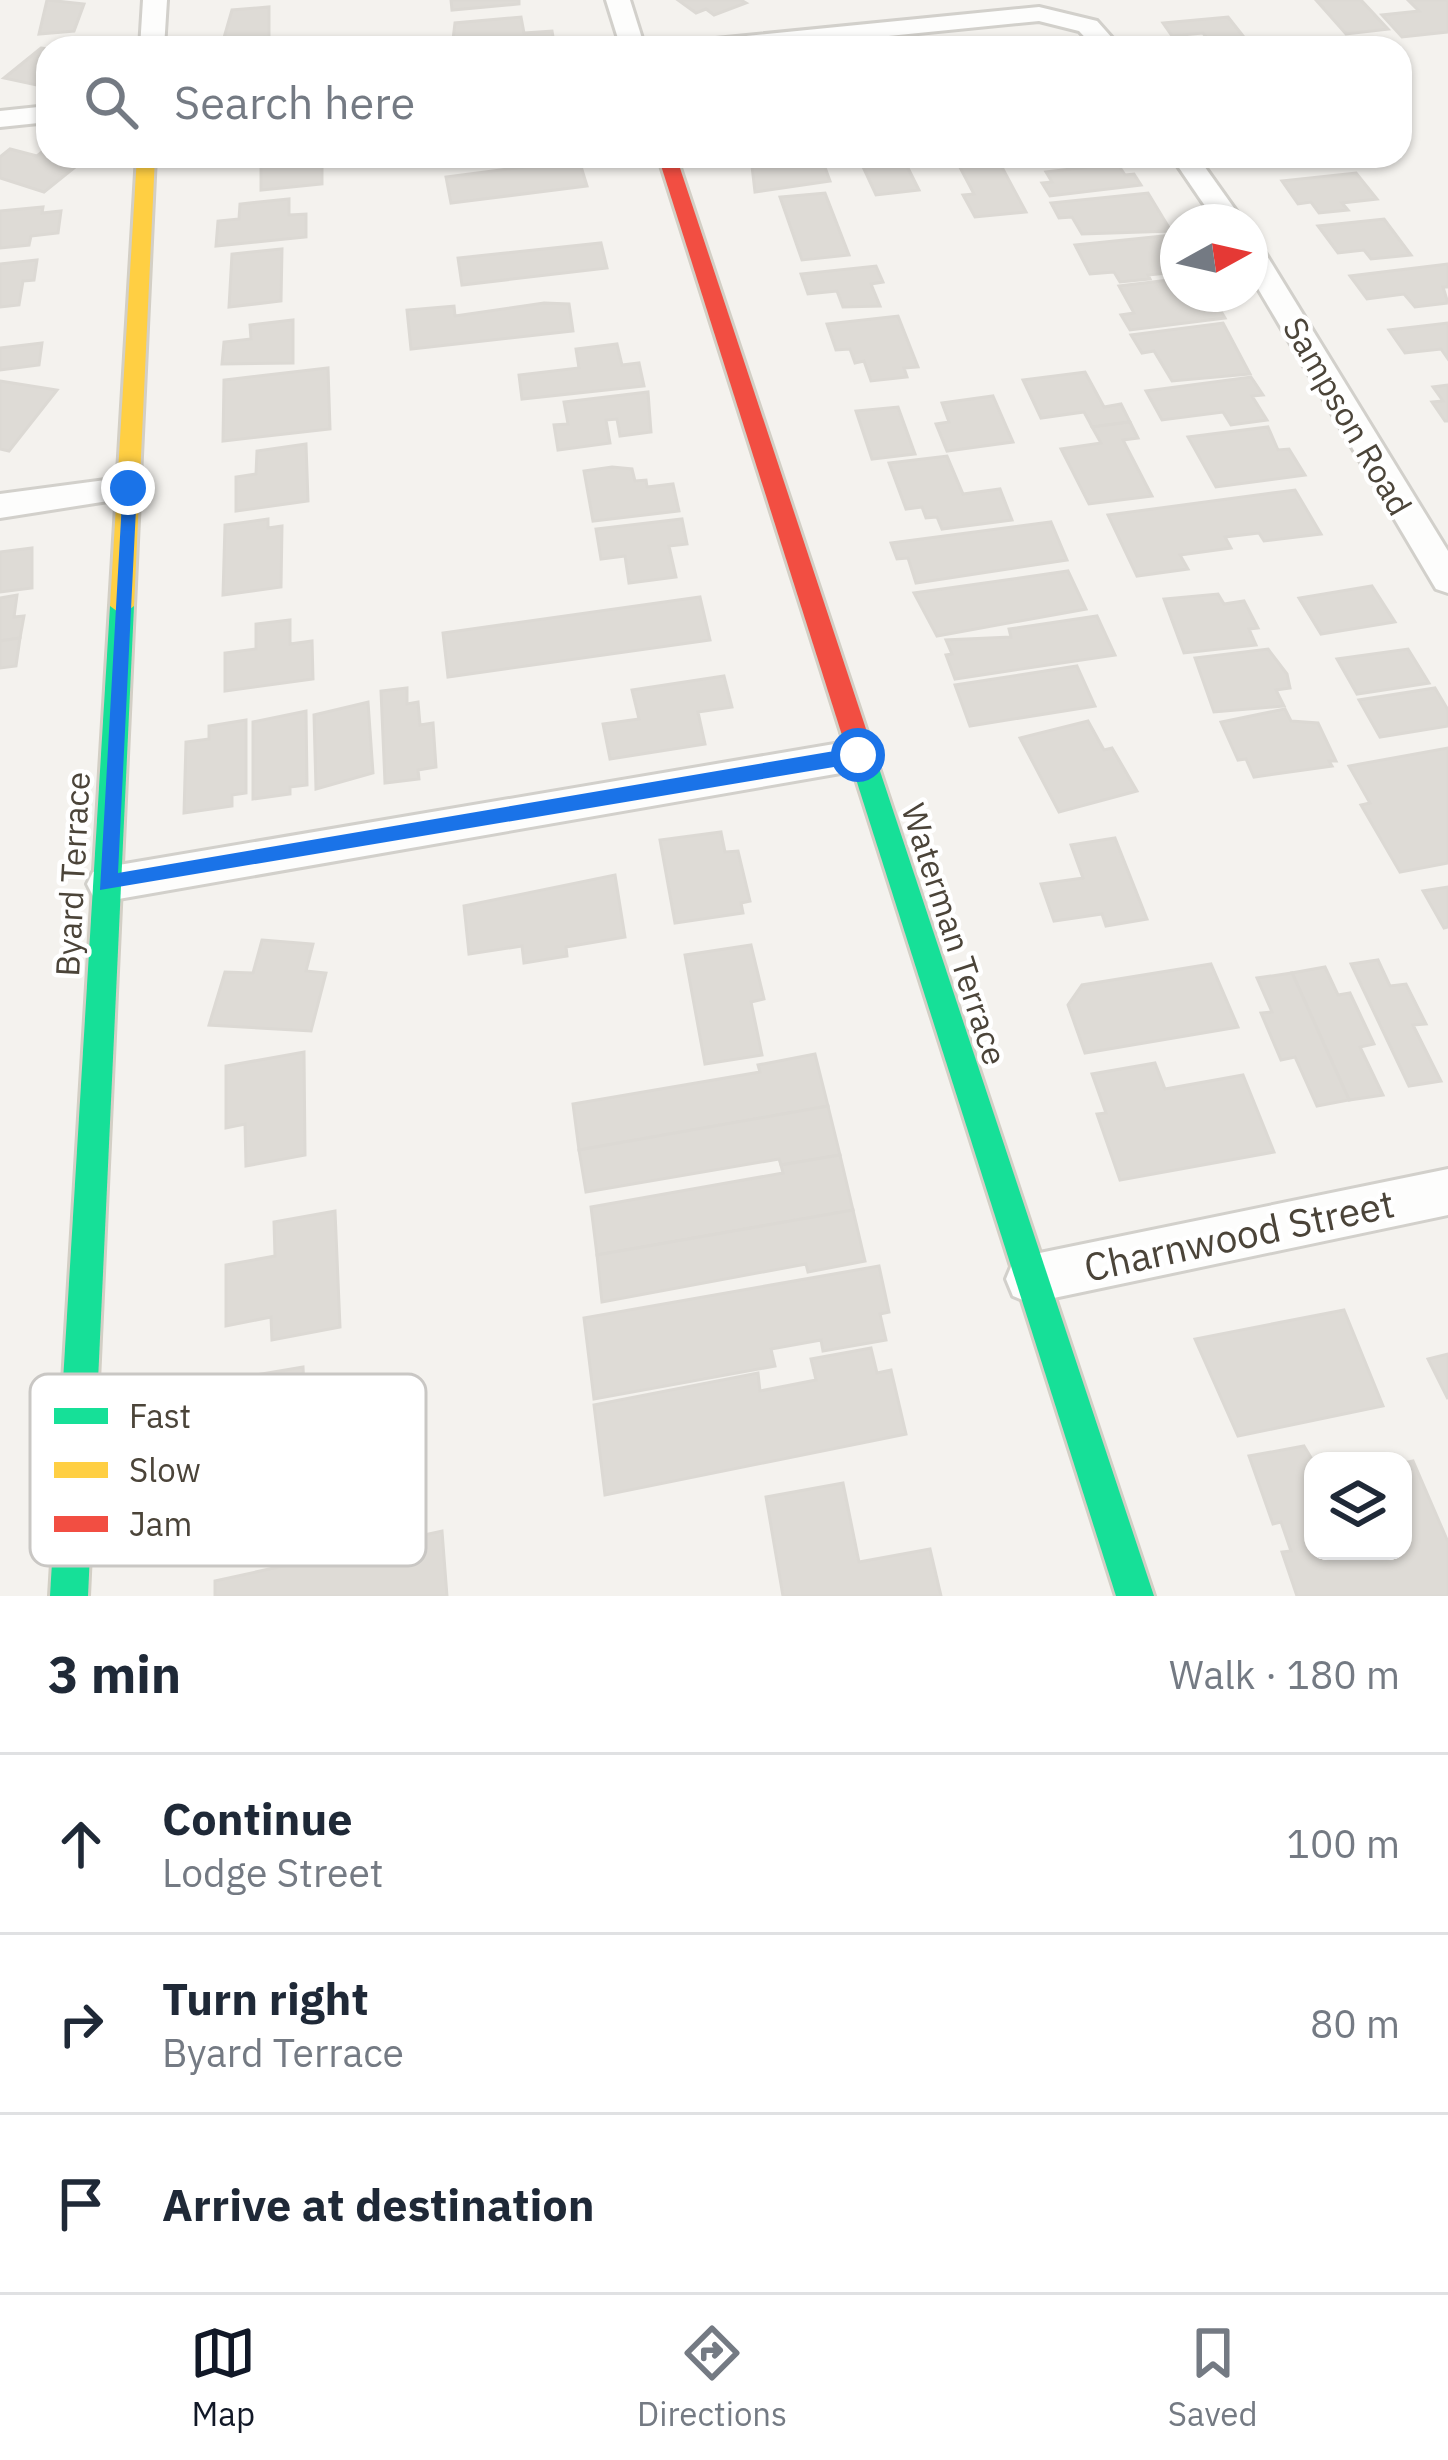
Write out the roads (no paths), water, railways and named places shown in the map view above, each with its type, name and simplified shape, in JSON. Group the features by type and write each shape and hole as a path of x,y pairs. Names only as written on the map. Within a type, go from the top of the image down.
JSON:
{"street":[{"path":"153,36 155,0"},
{"path":"618,0 629,36"},
{"path":"816,36 1039,14 1088,26 1098,36"},
{"path":"0,118 36,114"},
{"name":"Byard Terrace","path":"81,1374 145,168"},
{"name":"Waterman Terrace","path":"672,168 858,755 1136,1596"},
{"path":"1192,168 1217,204"},
{"name":"Sampson Road","path":"1268,281 1448,580"},
{"path":"0,506 128,488"},
{"path":"107,884 858,755"},
{"name":"Charnwood Street","path":"1030,1279 1448,1192"},
{"name":"Byard Terrace","path":"69,1596 71,1566"}]}
